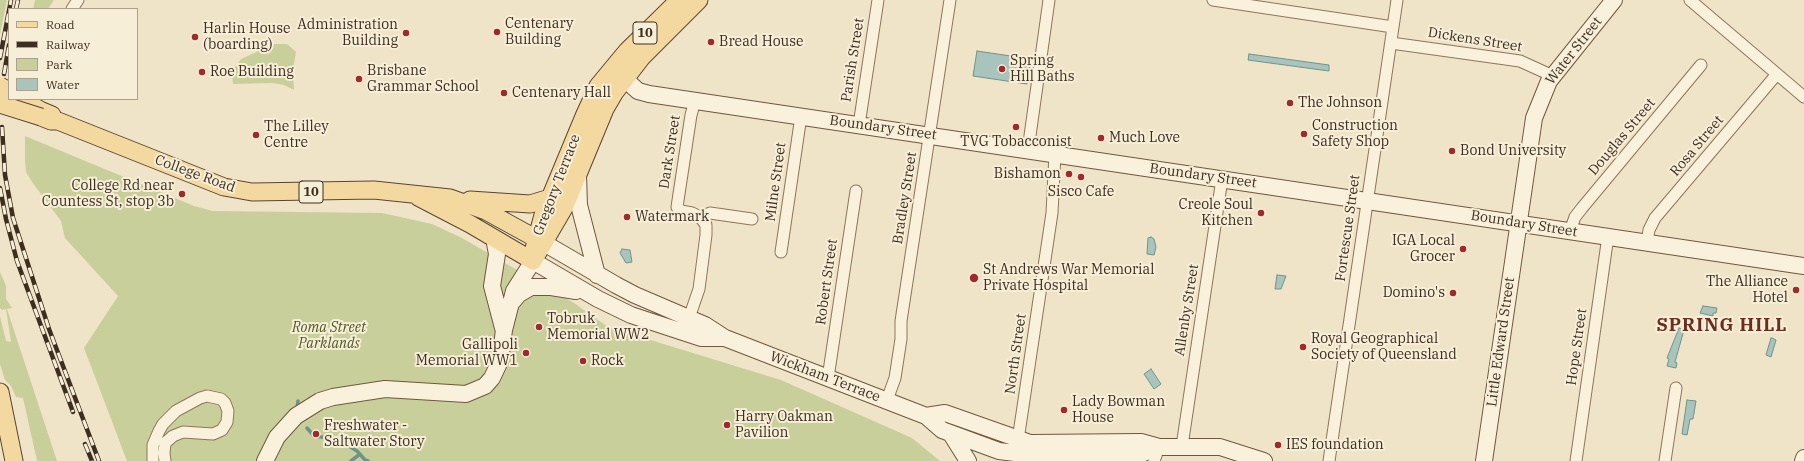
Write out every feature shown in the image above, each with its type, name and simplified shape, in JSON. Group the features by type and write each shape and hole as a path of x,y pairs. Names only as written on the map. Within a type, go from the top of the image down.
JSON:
{"main road":[{"name":"Gregory Terrace","path":"540,240 564,208 618,73 637,40 679,0"},
{"name":"Gregory Terrace","path":"533,261 540,240 550,198 584,114 598,86 642,57 699,0"},
{"name":"Water Street","path":"1518,223 1534,118 1545,88 1611,1"},
{"name":"Boundary Street","path":"618,73 638,91 644,93 1804,266"},
{"name":"College Road","path":"24,100 46,115"},
{"name":"College Road","path":"0,104 46,115 199,178 238,190 266,193 374,190 450,198 486,211 540,240"},
{"path":"0,114 46,115"},
{"path":"578,175 579,204 597,274"},
{"name":"College Road","path":"410,193 494,238 533,261"},
{"name":"10","path":"450,198 530,204 550,198"},
{"name":"Little Edward Street","path":"1484,461 1518,223"},
{"path":"494,238 497,254 492,286 504,330"},
{"name":"Wickham Terrace","path":"540,240 635,295 706,325 724,338 926,416 942,430 951,434 998,451 1017,452"},
{"path":"264,461 278,437 296,416 320,402 333,397 385,390 416,390 466,394 485,386 492,378 500,361 504,330 514,291 533,261"},
{"name":"Wickham Terrace","path":"533,261 585,293 631,314 701,338 724,338"},
{"path":"510,306 518,294 531,287 551,287 585,293"},
{"path":"0,392 1,406 14,461"},
{"path":"926,416 945,413 1017,452 1038,456 1157,454 1182,446 1220,446 1256,460"},
{"path":"951,434 968,461"}],"street":[{"name":"Parish Street","path":"859,125 878,0"},
{"name":"Bradley Street","path":"887,400 895,378 901,339 902,321 950,0"},
{"path":"1028,150 1049,0"},
{"path":"1213,0 1393,27"},
{"name":"Fortescue Street","path":"1329,461 1397,0"},
{"path":"1690,0 1804,97"},
{"name":"Dickens Street","path":"1391,43 1520,61 1553,76"},
{"name":"Douglas Street","path":"1570,231 1575,217 1582,208 1701,65"},
{"name":"Rosa Street","path":"1647,242 1649,230 1655,218 1777,74"},
{"name":"Dark Street","path":"695,101 691,115 677,201 679,210 700,217 710,213 752,219"},
{"name":"Milne Street","path":"781,252 801,116"},
{"name":"North Street","path":"1017,452 1052,213 1055,154"},
{"name":"Allenby Street","path":"1182,446 1222,179"},
{"name":"Robert Street","path":"828,378 856,191"},
{"path":"689,318 699,289 706,236 706,225 700,217"},
{"name":"Hope Street","path":"1576,461 1608,236"},
{"path":"1665,461 1676,388"},
{"path":"153,461 153,445 159,431 176,411 200,398 207,396 221,399 228,411 227,422 222,430 213,434 183,432 173,436 166,444 164,452 165,461"}],"green space":[{"path":"0,0 7,0 0,34"},
{"path":"35,0 54,0 49,8 33,8"},
{"path":"274,44 287,44 296,52 293,70 294,90 284,85 273,83 233,84 232,75 241,59"},
{"name":"Roma Street Parklands","path":"25,136 194,206 213,211 382,213 432,224 462,238 574,303 608,327 781,380 912,438 940,461 127,461 84,348 118,296 65,238 61,221 26,172"},
{"path":"0,272 6,286 6,299 12,308 7,309 57,461 37,461 23,398 16,397 11,386 5,380 0,364 0,316 6,341 11,342 6,309 2,310 0,308"}],"water":[{"name":"Spring Hill Baths","path":"977,51 1031,59 1027,84 973,76"},
{"path":"1249,54 1329,65 1329,71 1248,60"},
{"path":"1151,237 1154,239 1156,247 1154,255 1147,254 1148,238"},
{"path":"622,249 630,250 632,262 626,263 620,253"},
{"path":"1277,275 1286,276 1281,289 1275,289"},
{"path":"1703,306 1717,308 1716,313 1713,313 1713,316 1700,313"},
{"path":"1679,328 1684,330 1675,362 1677,363 1676,368 1667,366 1669,359 1667,358"},
{"path":"1771,338 1776,340 1771,357 1766,355"},
{"path":"1151,369 1161,384 1154,389 1144,374"},
{"path":"1687,400 1696,401 1693,419 1690,419 1687,435 1682,434"}],"waterway":[{"path":"297,408 298,401"},
{"path":"307,428 314,436 336,439 344,443 357,451 365,460 368,461"},
{"path":"351,461 360,454"}],"railway":[{"path":"9,8 11,0"},
{"path":"16,8 18,0"},
{"path":"0,58 8,16"},
{"path":"4,74 8,51"},
{"path":"2,127 5,175 13,218 49,329 99,461"},
{"path":"0,188 17,261 73,412"},
{"path":"85,444 92,461"}],"place":[{"name":"Centenary Building","path":"497,32"},
{"name":"Administration Building","path":"406,33"},
{"name":"Harlin House (boarding)","path":"195,37"},
{"name":"Bread House","path":"711,42"},
{"name":"Spring Hill Baths","path":"1002,69"},
{"name":"Roe Building","path":"202,72"},
{"name":"Brisbane Grammar School","path":"359,79"},
{"name":"Centenary Hall","path":"504,93"},
{"name":"The Johnson","path":"1290,103"},
{"name":"TVG Tobacconist","path":"1016,127"},
{"name":"Construction Safety Shop","path":"1304,134"},
{"name":"The Lilley Centre","path":"256,135"},
{"name":"Much Love","path":"1101,138"},
{"name":"Bond University","path":"1452,151"},
{"name":"Bishamon","path":"1069,174"},
{"name":"Sisco Cafe","path":"1081,177"},
{"name":"College Rd near Countess St, stop 3b","path":"182,194"},
{"name":"Creole Soul Kitchen","path":"1261,213"},
{"name":"Watermark","path":"627,217"},
{"name":"IGA Local Grocer","path":"1463,249"},
{"name":"St Andrews War Memorial Private Hospital","path":"974,278"},
{"name":"The Alliance Hotel","path":"1796,290"},
{"name":"Domino's","path":"1453,293"},
{"name":"Tobruk Memorial WW2","path":"539,327"},
{"name":"Royal Geographical Society of Queensland","path":"1303,347"},
{"name":"Gallipoli Memorial WW1","path":"526,353"},
{"name":"Rock","path":"583,361"},
{"name":"Lady Bowman House","path":"1064,410"},
{"name":"Harry Oakman Pavilion","path":"727,425"},
{"name":"Freshwater - Saltwater Story","path":"316,434"},
{"name":"IES foundation","path":"1278,445"}],"district":[{"name":"SPRING HILL","path":"1722,326"}]}
